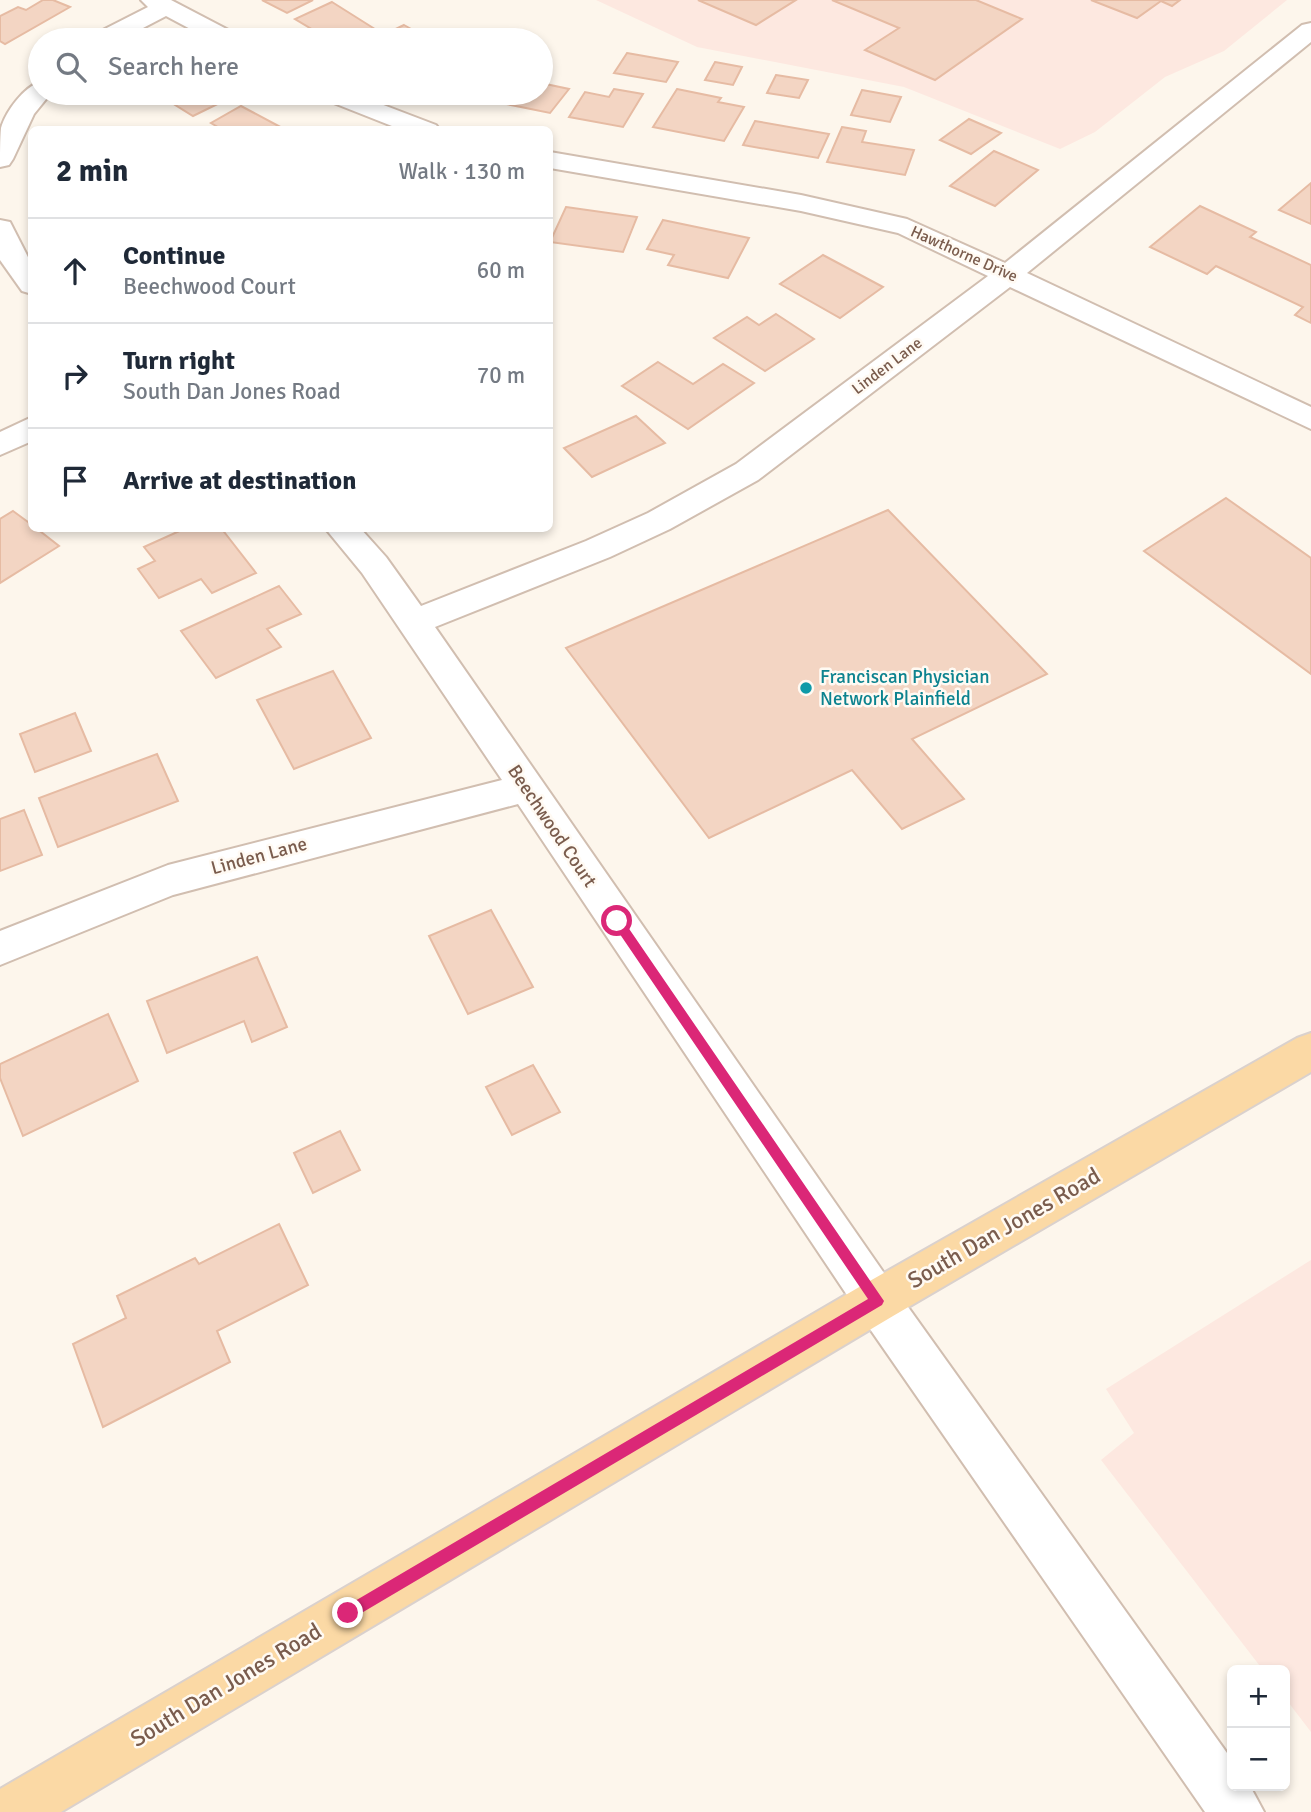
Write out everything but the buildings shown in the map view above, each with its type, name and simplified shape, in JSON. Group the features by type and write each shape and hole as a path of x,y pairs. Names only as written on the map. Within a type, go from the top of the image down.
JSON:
{"main road":[{"name":"South Dan Jones Road","path":"11,1812 877,1301 1311,1051"}],"street":[{"path":"121,28 160,4 206,28"},
{"name":"Linden Lane","path":"414,622 597,549 659,521 747,472 1009,274 1311,30"},
{"path":"0,159 13,127 28,104"},
{"path":"361,105 417,126"},
{"name":"Hawthorne Drive","path":"553,161 801,203 907,227 1311,419"},
{"path":"0,228 15,262 28,280"},
{"path":"0,445 28,429"},
{"name":"Beechwood Court","path":"345,532 374,565 414,622 877,1301 1237,1812"},
{"name":"Linden Lane","path":"0,948 91,909 168,881 525,788"}],"shaded area":[{"path":"596,0 1287,0 1224,51 1165,77 1095,132 1060,149 904,87 697,47"},
{"path":"1311,1260 1311,1732 1290,1705 1290,1665 1259,1665 1101,1460 1134,1433 1106,1389"}],"place":[{"name":"Franciscan Physician Network Plainfield","path":"806,688"}],"route":[{"path":"348,1613 877,1301 617,921"}]}
